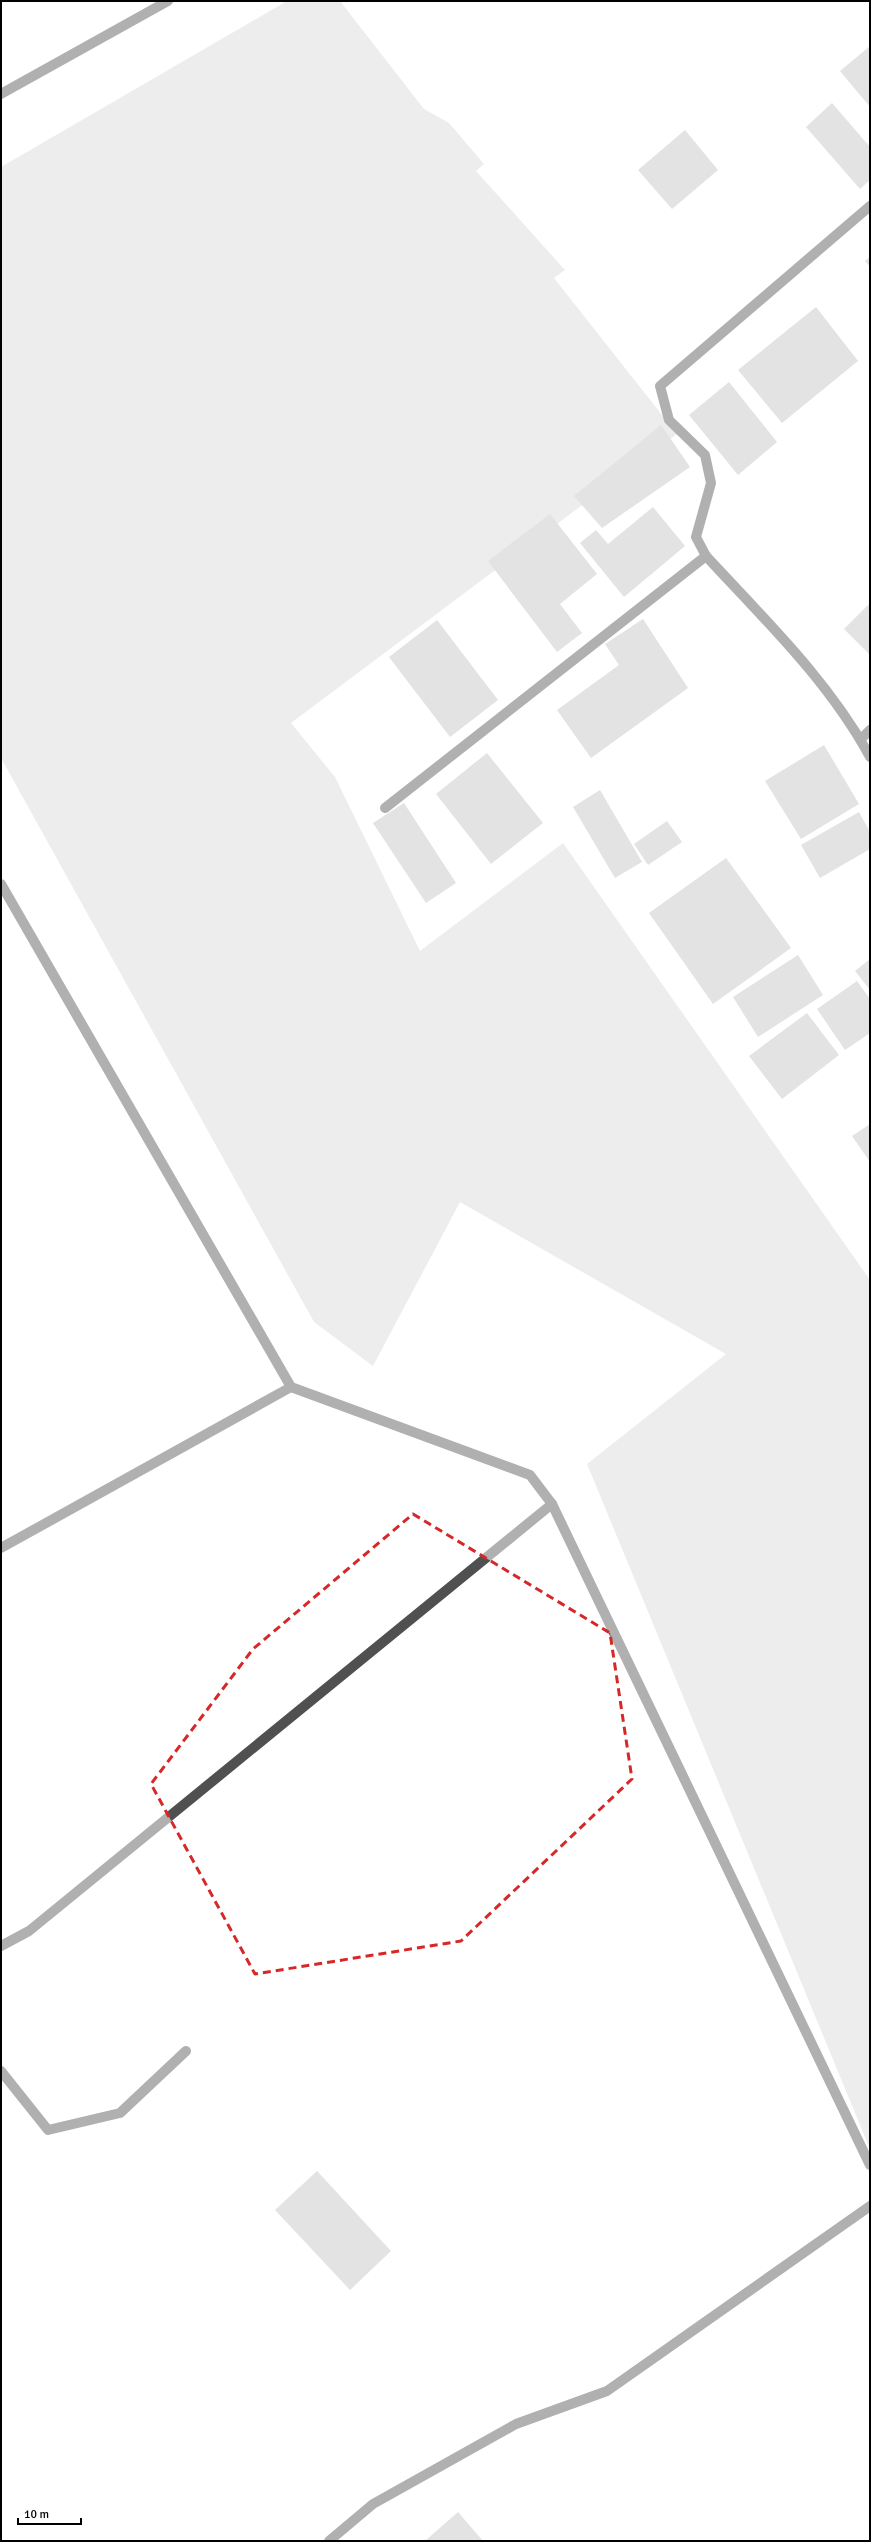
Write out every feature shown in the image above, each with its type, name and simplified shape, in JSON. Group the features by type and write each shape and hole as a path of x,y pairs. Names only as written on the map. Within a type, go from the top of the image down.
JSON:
{"street":[{"path":"1,94 168,1"},
{"path":"870,206 660,386 669,420 705,455 711,483 696,537 706,556 806,664 861,739 870,757"},
{"path":"385,808 706,556"},
{"path":"861,739 870,730"},
{"path":"1,884 291,1387 530,1475 552,1504 870,2165"},
{"path":"1,1548 291,1387"},
{"path":"1,1946 29,1931 552,1504"},
{"path":"1,2071 48,2130 120,2113 186,2050"},
{"path":"329,2541 373,2504 516,2424 607,2391 870,2206"}],"highlighted area":[{"path":"413,1514 610,1633 632,1779 461,1941 255,1974 151,1784 253,1649"}],"shaded area":[{"path":"287,1 340,1 424,109 449,123 484,164 476,171 565,270 554,278 677,434 291,723 335,777 420,951 563,843 870,1280 870,2149 587,1464 726,1354 460,1202 373,1366 314,1322 1,758 1,167"}],"building":[{"path":"870,46 870,107 840,71"},
{"path":"832,103 870,147 870,180 860,189 806,127"},
{"path":"685,130 718,170 672,209 638,170"},
{"path":"870,257 870,267 865,261"},
{"path":"816,307 858,361 782,423 738,370"},
{"path":"729,382 777,442 738,475 689,415"},
{"path":"661,425 690,467 602,528 574,496"},
{"path":"653,507 685,546 624,597 580,543 596,530 608,544"},
{"path":"550,514 597,574 560,604 582,633 557,652 488,561"},
{"path":"870,603 870,655 844,629"},
{"path":"643,619 688,688 591,758 557,710 619,665 605,644"},
{"path":"437,620 498,700 450,737 389,657"},
{"path":"824,745 859,804 801,839 765,781"},
{"path":"487,753 543,823 491,864 436,794"},
{"path":"600,790 642,862 615,878 573,807"},
{"path":"404,803 456,883 426,903 373,823"},
{"path":"859,812 870,832 870,849 820,878 801,845"},
{"path":"667,821 682,842 648,865 634,844"},
{"path":"726,858 791,948 713,1004 649,913"},
{"path":"798,955 823,995 758,1037 733,997"},
{"path":"870,959 870,990 855,971"},
{"path":"857,981 870,999 870,1033 845,1050 817,1009"},
{"path":"807,1013 839,1055 782,1099 749,1056"},
{"path":"870,1124 870,1162 852,1136"},
{"path":"317,2171 391,2251 350,2290 275,2210"},
{"path":"458,2512 483,2541 425,2541"}]}
